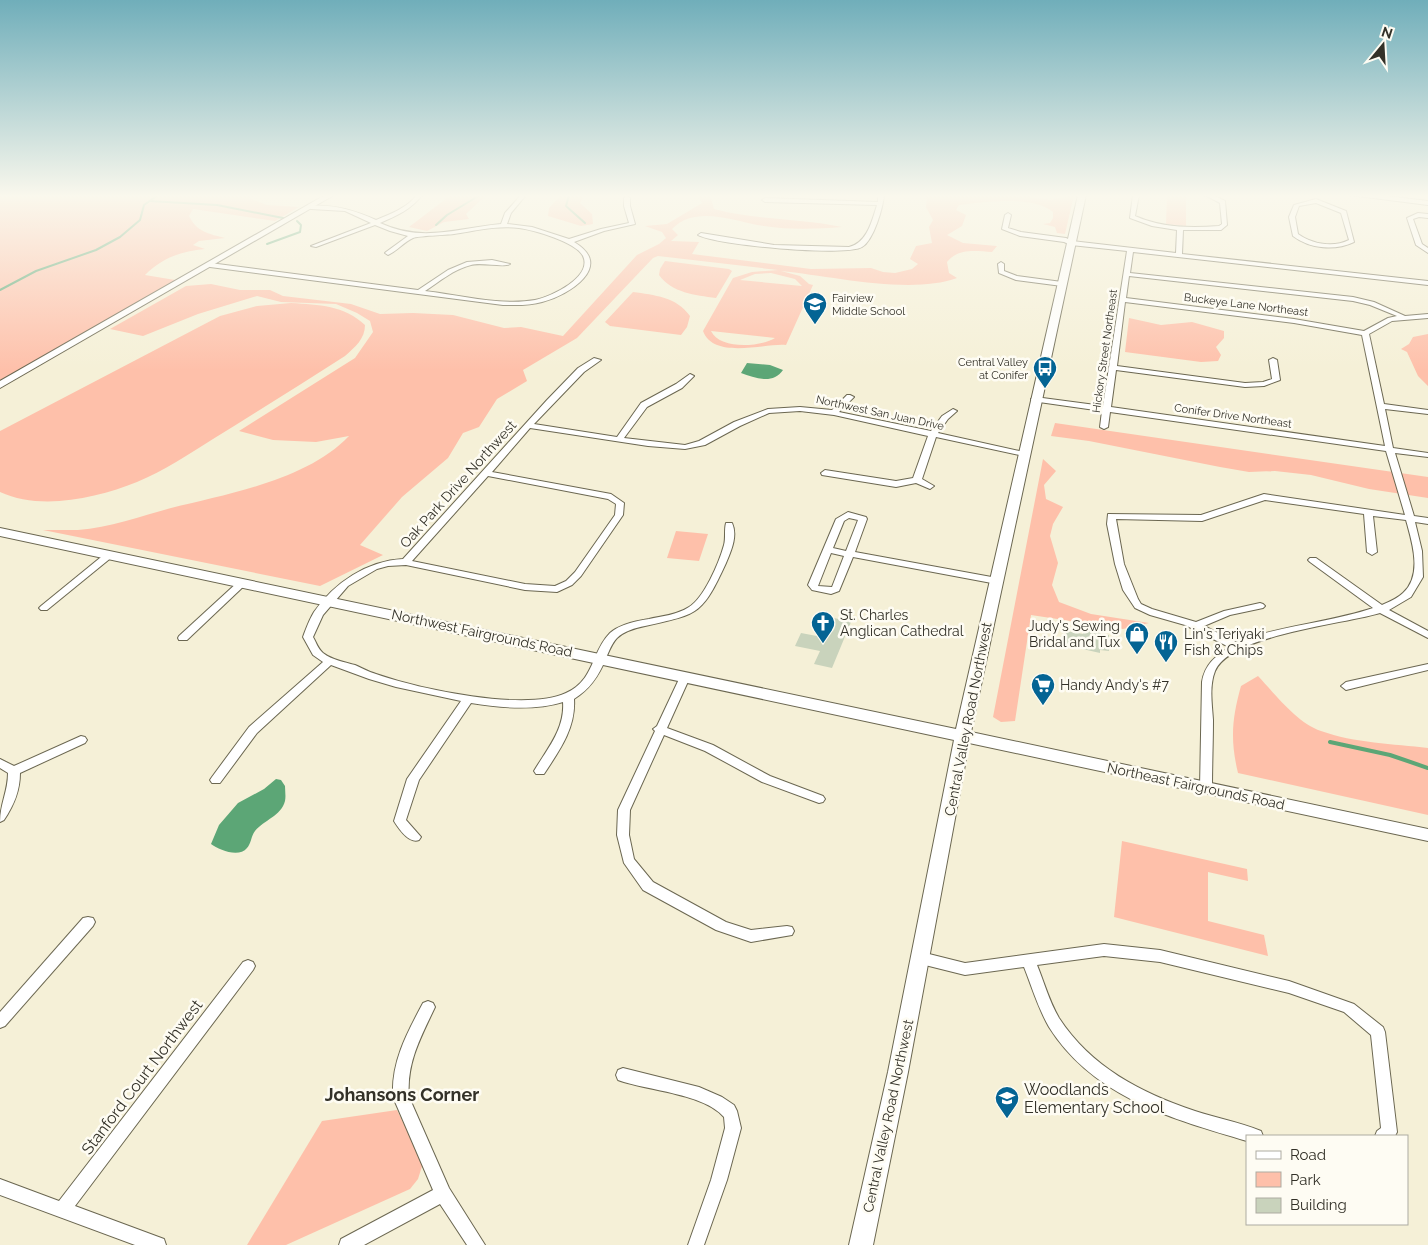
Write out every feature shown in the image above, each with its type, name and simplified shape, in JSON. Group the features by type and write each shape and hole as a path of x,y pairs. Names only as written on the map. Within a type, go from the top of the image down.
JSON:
{"main road":[{"path":"0,385 229,253"},
{"name":"Central Valley Road Northwest","path":"861,1245 963,736 1035,399 1069,253"},
{"name":"Northwest Fairgrounds Road","path":"0,532 963,736"},
{"name":"Northeast Fairgrounds Road","path":"963,736 1428,835"}],"street":[{"path":"210,264 496,302 528,303 549,298 574,285 586,273 588,267 586,257 583,253"},
{"name":"Hickory Street Northeast","path":"1104,427 1115,368 1129,253"},
{"path":"1171,253 1428,283"},
{"path":"419,292 469,261 487,260 507,264"},
{"path":"1001,264 1001,272 1009,277 1062,284"},
{"path":"1126,274 1353,299 1372,303 1402,316"},
{"name":"Buckeye Lane Northeast","path":"1123,300 1294,321 1365,333"},
{"path":"1206,788 1206,692 1210,670 1233,646 1284,630 1366,615 1401,602 1410,593 1418,576 1417,555 1410,518 1392,461 1392,450 1365,333 1384,321 1402,316 1428,316"},
{"name":"Oak Park Drive Northwest","path":"330,661 318,655 308,637 318,614 328,601 344,584 360,574 387,563 406,562 581,370 597,360"},
{"path":"1115,368 1245,385 1264,384 1276,380 1273,360"},
{"path":"619,439 644,405 679,386 690,376"},
{"path":"834,413 850,397"},
{"name":"Conifer Drive Northeast","path":"1035,399 1428,455"},
{"path":"1382,406 1428,412"},
{"name":"Northwest San Juan Drive","path":"530,426 672,446 702,443 737,424 768,411 800,409 834,413 1024,454"},
{"path":"917,480 932,435 944,417 953,411"},
{"path":"702,443 710,450"},
{"path":"825,472 896,484 917,480 930,486"},
{"path":"406,562 525,586 557,589 569,583 578,574 619,515 620,503 611,497 486,473"},
{"path":"1233,646 1197,625 1152,613 1136,605 1126,589 1111,528 1111,516 1202,518 1264,497 1428,521"},
{"path":"1368,513 1372,552"},
{"path":"848,515 863,519 836,589 823,591 815,588 813,585 828,550 840,519 848,515"},
{"path":"216,780 253,730 330,661 379,679 468,699 523,704 552,702 568,697 587,686 596,674 608,642 619,631 641,622 684,613 699,605 712,583 730,543 729,525"},
{"path":"828,550 996,581"},
{"path":"44,608 109,555"},
{"path":"1313,560 1381,609 1428,635"},
{"path":"182,638 242,583"},
{"path":"1197,625 1227,613 1260,606"},
{"path":"1346,686 1428,667"},
{"path":"685,677 674,696 624,810 623,830 628,860 648,886 721,926 751,936 787,931"},
{"path":"540,771 562,737 569,704 568,697"},
{"path":"415,836 400,822 412,779 468,699"},
{"path":"659,729 709,748 766,779 819,799"},
{"path":"14,771 82,740"},
{"path":"0,763 14,771"},
{"path":"0,818 10,801 15,784 14,771"},
{"path":"0,1022 88,922"},
{"path":"920,958 965,969 1104,950 1160,956 1289,987 1349,1008 1378,1032 1388,1132 1384,1135"},
{"path":"1028,960 1054,1022 1071,1046 1092,1067 1116,1086 1147,1101 1252,1135"},
{"name":"Stanford Court Northwest","path":"63,1209 248,966"},
{"path":"428,1006 406,1053 399,1082 401,1097 409,1118 423,1144 443,1194 476,1245"},
{"path":"624,1075 699,1094 729,1110 732,1116 733,1128 719,1180 696,1245"},
{"path":"0,1187 158,1245"},
{"path":"347,1245 443,1194"}],"green space":[{"path":"0,253 184,253 172,256 158,264 145,275 181,281 0,385"},
{"path":"641,253 693,253 811,269 871,268 895,273 912,269 918,264 910,259 913,253 959,253 947,262 949,273 957,278 938,283 894,285 781,271 800,276 813,285 786,345 740,348 728,348 718,345 709,340 703,331 733,278 752,272 778,270 658,256 653,258 577,338 523,370 527,381 497,399 479,427 463,433 448,458 402,497 360,545 383,555 320,586 43,530 78,530 101,527 241,491 266,483 311,464 332,451 349,436 316,442 273,440 239,431 355,358 373,332 370,321 336,304 281,302 257,296 198,314 143,336 110,329 186,286 211,284 240,290 270,290 283,296 351,304 380,314 453,315 504,328 521,327 563,336","holes":["771,273 795,279 802,286 740,280 755,274","711,331 775,338 751,345 731,344 716,337"]},
{"path":"665,261 729,269 732,271 716,298 708,297 684,292 664,281 659,275"},
{"path":"633,292 664,298 685,310 690,316 687,327 681,335 610,326 605,322"},
{"path":"291,303 331,307 349,313 365,325 365,330 359,342 345,356 176,462 137,482 104,493 69,500 33,501 16,498 0,492 0,431 220,316 257,306"},
{"path":"1129,318 1161,325 1192,322 1224,331 1224,338 1216,347 1221,355 1218,361 1201,362 1125,352"},
{"path":"1428,334 1428,386 1418,376 1407,352 1401,349 1409,344 1413,337"},
{"path":"1055,423 1428,477 1428,498 1369,489 1311,475 1275,471 1249,472 1089,441 1051,436"},
{"path":"1043,459 1056,471 1044,485 1046,499 1063,507 1053,524 1050,536 1058,563 1052,585 1059,602 1091,614 1149,623 1123,629 1031,615 1015,721 1001,722 993,717"},
{"path":"676,531 708,534 699,561 667,558"},
{"path":"1258,676 1303,722 1321,731 1360,741 1428,748 1428,815 1238,773 1233,739 1236,708 1241,686"},
{"path":"1122,841 1247,869 1248,881 1208,872 1208,921 1264,935 1268,956 1114,917"},
{"path":"397,1110 423,1163 418,1179 410,1189 286,1245 247,1245 322,1121"}],"shaded area":[{"path":"747,363 770,365 783,370 774,378 758,378 741,373"},
{"path":"276,779 281,780 285,786 283,806 255,831 247,848 234,853 224,851 211,844 219,825 238,803 264,789"}],"building":[{"name":"St. Charles Anglican Cathedral","path":"830,617 851,622 832,668 814,664 820,651 795,646 801,633 822,637"},
{"path":"1083,626 1102,629 1101,634 1109,635 1109,651 1100,650 1100,653 1065,645 1066,631 1083,634"}],"waterway":[{"path":"0,290 36,271 87,253"},
{"path":"1330,742 1390,755 1428,768"}],"place":[{"name":"Fairview Middle School","path":"815,325"},
{"name":"Central Valley at Conifer","path":"1045,389"},
{"name":"St. Charles Anglican Cathedral","path":"823,644"},
{"name":"Judy's Sewing Bridal and Tux","path":"1137,655"},
{"name":"Lin's Teriyaki Fish & Chips","path":"1166,663"},
{"name":"Handy Andy's #7","path":"1043,706"},
{"name":"Woodlands Elementary School","path":"1007,1119"}],"district":[{"name":"Johansons Corner","path":"402,1094"}]}
